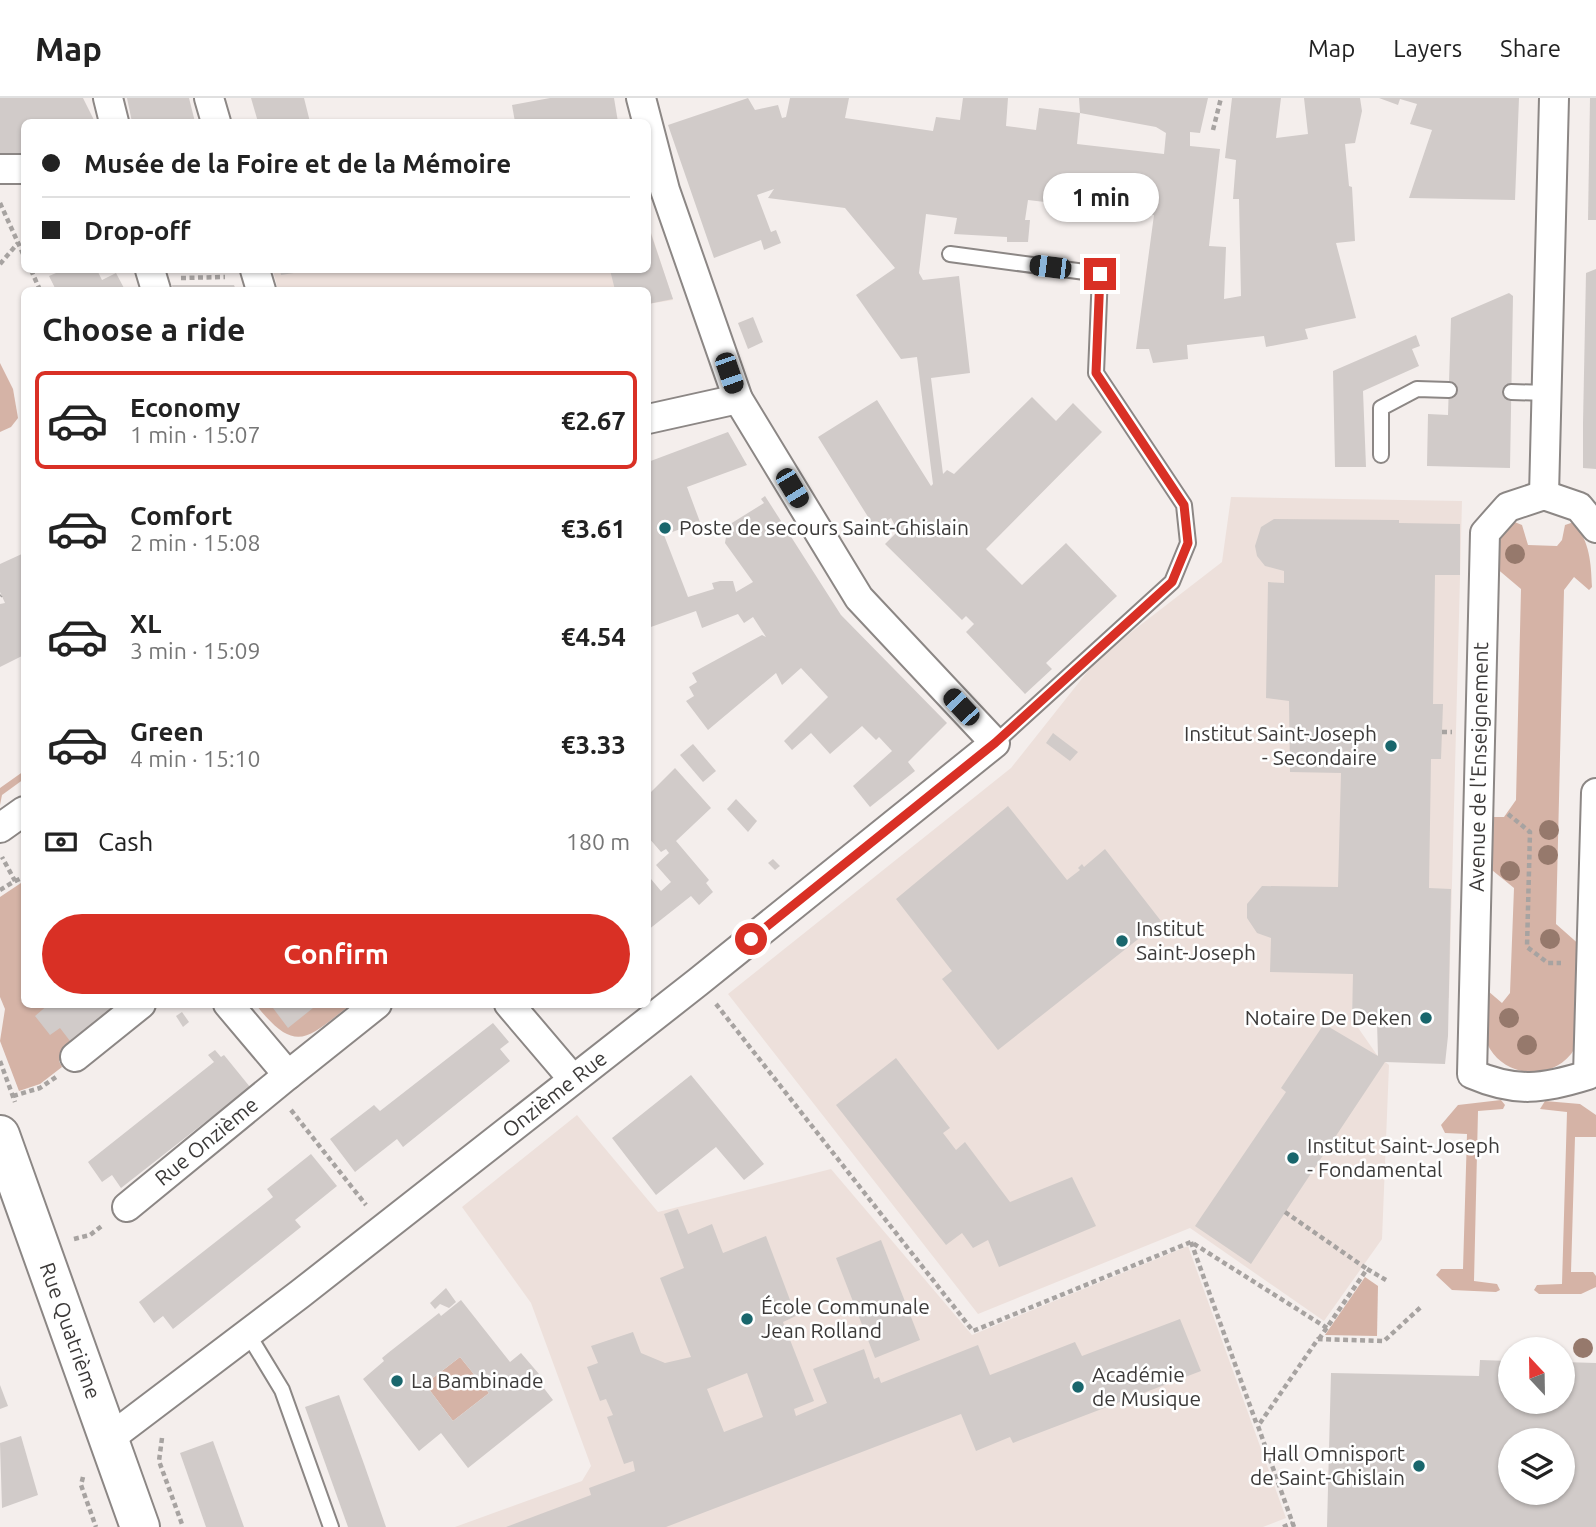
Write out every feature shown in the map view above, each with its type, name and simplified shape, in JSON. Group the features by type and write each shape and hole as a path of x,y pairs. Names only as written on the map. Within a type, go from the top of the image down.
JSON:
{"street":[{"path":"108,98 113,119"},
{"path":"209,98 215,119"},
{"path":"642,98 647,119"},
{"path":"1554,98 1544,495 1579,507 1596,528"},
{"path":"651,134 665,190 738,400 859,598 995,743"},
{"path":"0,169 21,169"},
{"path":"651,418 738,400"},
{"name":"Avenue de l'Enseignement","path":"1544,495 1508,507 1485,533 1472,1074 1496,1084 1523,1089 1555,1085 1588,1075 1596,793"},
{"name":"Onzième Rue","path":"110,1438 248,1334 698,982 995,743"},
{"path":"0,828 21,813"},
{"path":"75,1057 136,1008"},
{"path":"231,1008 280,1081"},
{"name":"Rue Onzième","path":"127,1208 372,1008"},
{"path":"512,1008 572,1078"},
{"name":"Rue Quatrième","path":"0,1135 140,1527"}],"lane":[{"path":"950,254 1100,274 1096,373 1184,505 1188,543 1172,582 995,743"},
{"path":"1381,455 1381,408 1417,389 1448,390"},
{"path":"1511,392 1546,393"},
{"path":"248,1334 282,1390 331,1527"}],"path":[{"path":"1213,130 1221,98"},
{"path":"0,203 21,250"},
{"path":"0,264 18,243"},
{"path":"153,280 258,278"},
{"path":"1499,808 1530,832 1527,947 1548,963 1571,964"},
{"path":"0,854 15,881"},
{"path":"0,890 21,878"},
{"path":"698,982 973,1331 1191,1242"},
{"path":"13,1096 40,1088 65,1070 75,1057"},
{"path":"280,1081 384,1227"},
{"path":"66,1242 90,1235 127,1208"},
{"path":"1285,1212 1386,1280"},
{"path":"1191,1242 1327,1328"},
{"path":"1191,1242 1293,1525 1283,1527"},
{"path":"1258,1426 1367,1269"},
{"path":"1318,1339 1384,1342 1422,1306"},
{"path":"84,1470 81,1485 96,1527"}],"shaded area":[{"path":"651,232 673,300 651,304 651,287 277,287 274,273 651,273"},
{"path":"0,363 13,389 18,418 11,427 0,432"},
{"name":"Institut Saint-Joseph","path":"1231,497 1462,501 1449,998 1353,996 1352,1019 1377,1055 1389,1065 1382,1239 1324,1321 1190,1228 978,1314 728,994 1011,768 1099,657 1222,562"},
{"path":"1512,521 1522,525 1528,545 1557,546 1562,540 1565,525 1574,522 1589,553 1592,587 1589,590 1574,577 1564,590 1556,924 1582,947 1581,1026 1575,1048 1567,1059 1545,1071 1533,1072 1520,1071 1498,1059 1487,1043 1484,1028 1488,991 1502,1003 1510,993 1514,888 1487,866 1488,817 1504,817 1516,800 1521,589 1495,567 1497,543"},
{"path":"21,773 21,781 2,795 0,805 0,788"},
{"path":"21,883 21,1008 127,1008 59,1061 62,1067 40,1084 19,1091 0,1041 5,1009 0,997 0,897"},
{"path":"259,1008 346,1008 323,1026 302,1037 282,1031"},
{"path":"1501,1100 1505,1105 1503,1109 1478,1111 1474,1281 1497,1284 1500,1290 1452,1290 1436,1275 1441,1269 1463,1269 1467,1134 1445,1133 1441,1125 1458,1105"},
{"path":"1545,1101 1580,1104 1596,1115 1596,1137 1575,1137 1571,1272 1593,1272 1596,1276 1596,1287 1581,1294 1539,1294 1534,1290 1537,1285 1562,1284 1567,1112 1540,1109"},
{"name":"École Communale Jean Rolland","path":"577,1115 658,1212 831,1169 972,1335 1188,1246 1286,1518 1263,1527 455,1527 582,1481 591,1466 531,1303 462,1207"},
{"path":"1365,1277 1378,1286 1377,1336 1325,1335"},
{"path":"460,1357 489,1393 453,1421 425,1384"}],"building":[{"path":"0,98 83,98 94,119 21,119 21,157 0,157"},
{"path":"127,98 189,98 194,119 131,119"},
{"path":"251,98 304,98 309,119 257,119"},
{"path":"550,98 614,98 618,119 514,119 512,105"},
{"path":"748,98 755,110 778,105 782,118 786,117 790,98 849,98 845,118 933,131 936,117 960,120 963,98 1008,98 1006,126 1036,130 1039,108 1080,113 1079,98 1208,98 1200,133 1190,132 1190,146 1220,149 1209,246 1226,247 1224,299 1241,296 1239,199 1233,199 1236,160 1225,158 1232,98 1281,98 1276,138 1308,134 1304,98 1360,98 1362,111 1355,143 1345,144 1349,186 1352,187 1355,241 1336,243 1356,318 1305,329 1308,339 1266,347 1264,336 1187,345 1188,359 1153,363 1149,349 1136,349 1154,215 1028,200 1025,220 1030,220 1028,242 1007,242 1007,237 954,234 957,218 926,214 919,273 923,280 959,276 970,373 931,378 943,474 947,470 954,474 1032,397 1056,421 1073,403 1102,432 986,549 1022,585 1066,543 1117,596 1046,663 1052,669 1025,694 966,632 974,624 966,616 962,620 885,544 898,531 891,518 875,528 818,437 877,400 931,486 933,484 917,357 901,359 856,295 895,268 845,208 768,198 774,189 757,195 771,232 776,230 781,243 764,250 761,240 714,258 668,125","holes":["1080,113 1156,127 1166,133 1164,154 1077,144"]},
{"path":"1379,98 1519,98 1515,200 1409,198 1432,130 1410,124 1417,104 1400,99 1398,105"},
{"path":"1590,98 1596,98 1596,220 1588,220"},
{"path":"651,234 673,299 651,303 651,287 614,287 611,273 651,273"},
{"path":"1596,269 1596,469 1583,468 1583,423 1586,273"},
{"path":"56,273 98,273 102,280 116,273 123,287 54,287 49,276"},
{"path":"172,285 235,287 172,287"},
{"path":"1509,293 1513,296 1510,468 1427,466 1428,414 1448,415 1451,318"},
{"path":"753,317 763,342 748,349 738,323"},
{"path":"1416,335 1420,346 1412,349 1419,366 1363,391 1366,467 1335,467 1333,371"},
{"path":"728,432 747,465 687,487 700,522 664,535 688,597 714,589 712,583 720,581 733,581 736,592 753,582 725,543 726,537 731,534 727,526 764,503 761,499 765,496 841,615 947,723 908,762 915,771 870,807 853,786 892,751 879,737 876,740 862,726 830,754 811,733 792,750 784,741 828,697 801,668 782,685 776,673 708,730 686,701 694,696 689,687 697,682 692,673 762,635 766,637 753,617 744,623 738,614 702,628 696,611 651,627 651,461"},
{"path":"1274,519 1399,520 1399,523 1460,524 1460,575 1435,575 1433,704 1443,704 1441,759 1431,759 1429,888 1451,889 1448,1036 1445,1064 1385,1062 1251,1264 1195,1226 1286,1092 1281,1088 1324,1024 1378,1056 1377,1022 1352,1019 1353,974 1270,972 1271,938 1257,933 1247,918 1247,904 1262,886 1338,887 1341,773 1290,772 1289,701 1266,698 1268,582 1284,583 1284,571 1265,566 1257,556 1255,546 1261,527"},
{"path":"21,554 21,656 0,667 0,604 5,603 0,592 0,564"},
{"path":"1053,733 1078,752 1070,761 1046,743"},
{"path":"693,744 716,771 703,782 680,755"},
{"path":"675,768 711,808 676,841 709,880 706,883 713,892 699,905 691,896 651,928 651,879 661,891 671,882 656,865 669,853 666,849 661,852 651,840 651,792"},
{"path":"736,799 757,821 748,832 727,809"},
{"path":"1008,806 1067,880 1080,870 1078,868 1082,864 1084,867 1105,849 1161,921 998,1050 942,979 952,971 896,899"},
{"path":"773,859 780,866 775,870 768,863"},
{"path":"44,1008 111,1008 70,1041 60,1028 50,1035 35,1016"},
{"path":"273,1008 313,1008 288,1028"},
{"path":"182,1012 189,1022 183,1027 176,1016"},
{"path":"493,1023 509,1042 500,1049 510,1061 403,1147 397,1139 355,1172 330,1139 374,1105 380,1111"},
{"path":"215,1050 221,1057 224,1055 250,1087 121,1188 112,1175 102,1182 88,1162 214,1062 208,1055"},
{"path":"896,1058 950,1128 943,1133 956,1150 965,1142 1010,1202 1072,1177 1096,1226 999,1267 988,1240 973,1248 962,1233 946,1245 836,1105"},
{"path":"691,1075 764,1164 744,1180 716,1147 656,1195 612,1138"},
{"path":"311,1154 337,1186 295,1220 301,1227 173,1329 163,1316 154,1323 139,1302 273,1197 267,1189"},
{"path":"678,1209 688,1234 712,1224 723,1253 766,1236 796,1316 783,1322 814,1401 794,1409 796,1416 827,1403 813,1369 864,1349 874,1379 879,1377 881,1383 978,1345 990,1375 1075,1342 1082,1356 1180,1319 1201,1371 1013,1443 1010,1437 976,1451 961,1414 666,1527 506,1527 591,1495 589,1488 635,1471 633,1461 624,1464 607,1417 613,1415 606,1399 600,1401 587,1367 598,1363 591,1346 633,1332 641,1353 665,1363 691,1357 660,1278 684,1268 664,1214","holes":["747,1373 763,1417 724,1432 707,1389"]},
{"path":"881,1240 920,1340 875,1358 836,1258"},
{"path":"446,1288 456,1302 449,1308 440,1304 435,1309 430,1303"},
{"name":"La Bambinade","path":"461,1300 510,1362 521,1353 539,1374 536,1378 553,1400 468,1468 441,1433 419,1451 363,1379 384,1361 382,1358 388,1353 439,1313 441,1316","holes":["460,1357 489,1393 453,1421 425,1384"]},
{"name":"Hall Omnisport de Saint-Ghislain","path":"1480,1360 1498,1361 1498,1414 1575,1414 1575,1362 1596,1363 1596,1527 1327,1527 1331,1373 1479,1376"},
{"path":"0,1385 8,1406 0,1409"},
{"path":"339,1395 386,1527 348,1527 305,1407"},
{"path":"21,1436 38,1495 2,1508 0,1443"},
{"path":"213,1441 244,1527 206,1527 180,1453"}],"place":[{"name":"Poste de secours Saint-Ghislain","path":"665,528"},
{"name":"Institut Saint-Joseph - Secondaire","path":"1391,746"},
{"name":"Institut Saint-Joseph","path":"1122,941"},
{"name":"Notaire De Deken","path":"1426,1018"},
{"name":"Institut Saint-Joseph - Fondamental","path":"1293,1158"},
{"name":"École Communale Jean Rolland","path":"747,1319"},
{"name":"La Bambinade","path":"397,1381"},
{"name":"Académie de Musique","path":"1078,1387"},
{"name":"Hall Omnisport de Saint-Ghislain","path":"1419,1466"}],"route":[{"path":"751,939 995,743 1172,582 1188,543 1184,505 1096,373 1100,274"}]}
